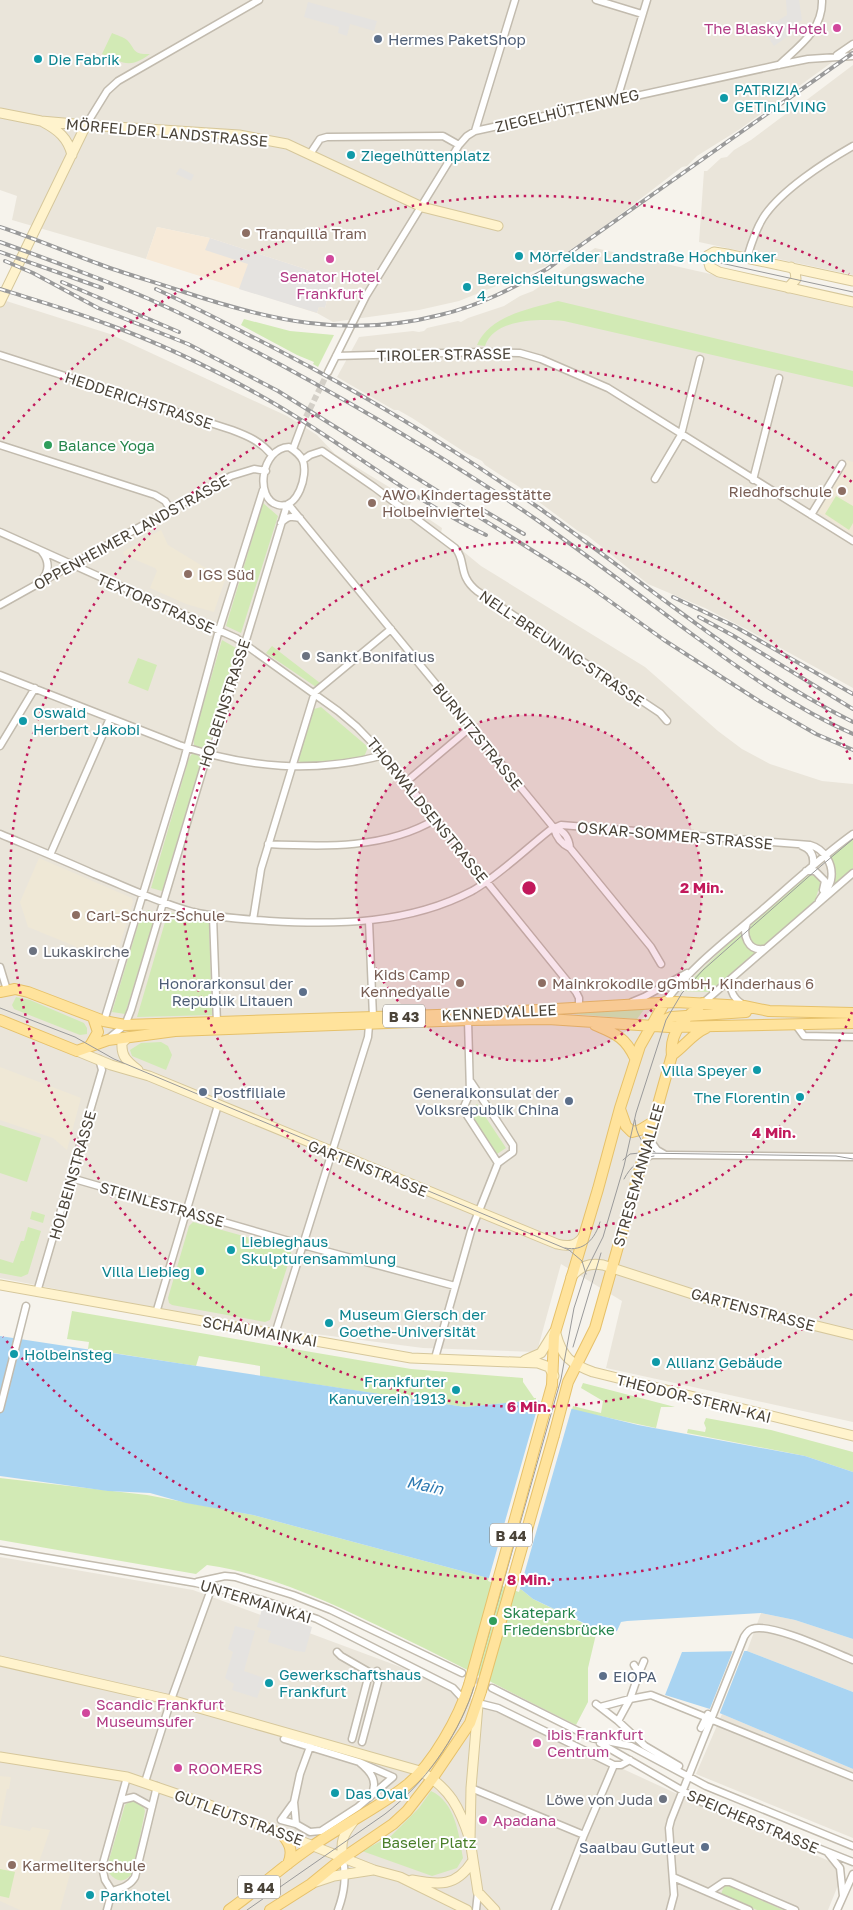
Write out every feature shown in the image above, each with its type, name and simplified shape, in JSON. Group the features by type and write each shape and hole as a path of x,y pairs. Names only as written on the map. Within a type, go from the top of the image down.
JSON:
{"main road":[{"name":"MÖRFELDER LANDSTRASSE","path":"0,113 41,121 239,135 287,144 422,206 498,226"},
{"path":"41,121 67,140 72,154"},
{"path":"0,302 86,125"},
{"path":"853,280 714,252 709,254 707,260 710,267 719,272 853,302"},
{"path":"788,288 796,279 795,271 791,267"},
{"name":"B 43","path":"2,993 15,989 28,992 104,1021 124,1025"},
{"name":"KENNEDYALLEE","path":"128,1037 175,1031 371,1021 666,1002 744,1006 770,1011 853,1013"},
{"name":"B 44","path":"229,1910 314,1845 353,1822 407,1785 420,1771 454,1722 464,1700 553,1381 553,1346 556,1330 620,1108 635,1058 666,1002"},
{"name":"STRESEMANNALLEE","path":"478,1703 566,1389 576,1365 592,1336 612,1268 672,1055 671,1044 679,1027 688,1015 703,1003"},
{"name":"B 43","path":"651,1026 667,1018 688,1015 770,1011"},
{"path":"84,1048 98,1032 93,1017"},
{"name":"KENNEDYALLEE","path":"124,1025 548,1019 679,1027 853,1023"},
{"name":"GARTENSTRASSE","path":"0,1020 84,1048 99,1059 149,1076 331,1153 564,1246 578,1243 585,1234"},
{"path":"585,1021 619,1035 631,1049 635,1058"},
{"path":"672,1055 700,1031 712,1026"},
{"name":"B 43","path":"84,1048 108,1040 128,1037"},
{"name":"GARTENSTRASSE","path":"128,1037 122,1043 121,1050 125,1059 149,1076"},
{"path":"620,1108 625,1124 631,1131 638,1132 653,1122"},
{"name":"GARTENSTRASSE","path":"571,1277 582,1267 590,1264 612,1268 714,1301 853,1335"},
{"name":"SCHAUMAINKAI","path":"0,1285 411,1358 523,1361 546,1366 552,1370 553,1381"},
{"name":"SCHAUMAINKAI","path":"523,1361 540,1354 556,1330"},
{"name":"THEODOR-STERN-KAI","path":"556,1330 563,1354 576,1365 593,1372 853,1436"},
{"path":"0,1661 171,1700 420,1771 448,1793 458,1807 470,1840"},
{"path":"478,1703 471,1788 470,1840 478,1892 495,1910"},
{"name":"B 44","path":"270,1910 311,1884 342,1858 393,1824 407,1811 432,1779 470,1723 478,1703"},
{"name":"GUTLEUTSTRASSE","path":"0,1757 145,1782 314,1845 374,1870 400,1877 467,1910"},
{"name":"B 44","path":"342,1858 342,1838 353,1822"},
{"path":"280,1832 291,1848 291,1858 288,1864"},
{"path":"400,1877 426,1882 446,1883 455,1880 466,1872 472,1862"},
{"path":"311,1884 345,1874 374,1870"}],"street":[{"path":"86,125 107,91 118,81 259,0"},
{"path":"474,131 515,0"},
{"path":"596,0 642,14"},
{"path":"617,99 647,0"},
{"path":"778,65 808,38 814,30 822,8 822,0"},
{"name":"ZIEGELHÜTTENWEG","path":"836,56 853,44"},
{"name":"ZIEGELHÜTTENWEG","path":"459,145 474,131 808,59 853,56"},
{"path":"310,154 320,139 327,137 443,136 459,145 366,296 328,372"},
{"path":"747,258 756,231 772,206 783,195 834,157 853,146"},
{"name":"TIROLER STRASSE","path":"336,356 482,352 530,355 608,388 853,541"},
{"name":"HEDDERICHSTRASSE","path":"0,355 254,438 272,455"},
{"path":"655,479 681,435 700,359"},
{"path":"753,480 779,378"},
{"path":"293,449 302,425"},
{"path":"0,445 155,495 165,502 171,510"},
{"path":"289,447 293,449 303,460 303,478 294,501 279,506 268,498 263,490 266,471 272,455 282,448 289,447"},
{"name":"NELL-BREUNING-STRASSE","path":"303,460 322,450 374,487 459,552 464,576 476,591 660,713 667,721"},
{"path":"811,515 842,464"},
{"name":"OPPENHEIMER LANDSTRASSE","path":"0,605 231,476 254,469 266,471"},
{"name":"HOLBEINSTRASSE","path":"104,1021 113,998 142,894 187,748 218,630 263,490"},
{"name":"BURNITZSTRASSE","path":"287,504 554,828 555,834 563,844 570,848 651,947 661,964"},
{"name":"HOLBEINSTRASSE","path":"124,1025 164,902 208,754 215,742 287,504"},
{"path":"280,524 291,516 300,518"},
{"name":"TEXTORSTRASSE","path":"0,532 244,642"},
{"path":"40,582 46,574 48,566 45,555 41,551"},
{"path":"253,920 257,886 268,844 314,692 391,629"},
{"name":"THORWALDSENSTRASSE","path":"244,642 314,692 357,727 384,755 576,992 580,1007"},
{"path":"0,675 187,748 208,754 247,762 292,766 348,764 384,755"},
{"path":"0,746 35,688"},
{"path":"50,855 110,718"},
{"path":"406,782 471,727"},
{"path":"268,844 310,846 361,843 401,835 422,827 436,818"},
{"name":"OSKAR-SOMMER-STRASSE","path":"554,828 561,825 796,844 818,847 825,854"},
{"path":"0,834 142,894 213,916 316,923 368,921 395,917 426,909 470,892 554,828"},
{"path":"666,1002 693,970 730,935 748,922 825,854 853,834"},
{"path":"796,844 810,851 814,859 813,864"},
{"name":"STRESEMANNALLEE","path":"819,901 831,881 832,871 825,854"},
{"path":"806,871 815,871 825,881 819,901"},
{"name":"STRESEMANNALLEE","path":"703,1003 763,949 853,873"},
{"path":"213,916 217,1023"},
{"path":"274,1334 368,1036 371,1021 368,921"},
{"path":"748,922 744,932 747,942 757,950 763,949"},
{"path":"0,967 2,993"},
{"path":"626,1004 644,997 693,970"},
{"path":"732,978 731,992 736,1000 744,1006"},
{"path":"468,1020 470,1093 463,1107 463,1112 498,1163"},
{"path":"796,1024 804,1036 853,1037"},
{"path":"108,1040 124,1025"},
{"name":"HOLBEINSTRASSE","path":"37,1292 102,1070 99,1059"},
{"path":"434,1358 471,1231 498,1163 513,1152 513,1145 470,1081"},
{"path":"156,1313 218,1105"},
{"path":"648,1138 657,1150 668,1154"},
{"path":"642,1159 652,1155 668,1154 853,1157"},
{"name":"STEINLESTRASSE","path":"71,1178 303,1245 455,1286"},
{"path":"0,1409 26,1306"},
{"name":"UNTERMAINKAI","path":"0,1550 196,1582 262,1600 317,1619 453,1688 464,1700"},
{"path":"196,1582 215,1578 236,1577 246,1579 312,1602 462,1673"},
{"path":"145,1782 171,1700 215,1578"},
{"path":"670,1910 674,1895 670,1820 689,1777 710,1715 744,1637 751,1629 765,1629 791,1636 853,1660"},
{"path":"338,1652 341,1656 373,1675 378,1682 362,1742"},
{"path":"618,1720 630,1699 644,1661"},
{"path":"634,1665 639,1673"},
{"path":"352,1739 359,1708 373,1675"},
{"path":"492,1688 592,1738"},
{"path":"679,1766 645,1746 618,1720 598,1706 651,1695 710,1715 853,1777"},
{"path":"478,1703 498,1708 614,1765 622,1765 630,1760"},
{"path":"359,1708 370,1711"},
{"path":"701,1728 710,1715"},
{"name":"SPEICHERSTRASSE","path":"592,1738 714,1807 853,1862"},
{"name":"SPEICHERSTRASSE","path":"592,1738 631,1746 689,1777 853,1846"},
{"path":"284,1739 359,1762 393,1777 369,1798"},
{"path":"296,1826 294,1802 300,1774 310,1746"},
{"path":"359,1762 375,1780 374,1789 369,1798"},
{"path":"555,1910 614,1765"},
{"path":"107,1910 112,1891 105,1880 102,1867 127,1778"},
{"path":"112,1891 125,1887 135,1877 157,1786"},
{"path":"471,1788 584,1835"},
{"path":"121,1800 134,1797 152,1807"},
{"name":"GUTLEUTSTRASSE","path":"294,1802 281,1820 309,1833 322,1831 369,1798"},
{"path":"827,1852 840,1868 844,1896"},
{"path":"338,1910 344,1893 345,1874 342,1858"},
{"path":"838,1910 853,1874"},
{"path":"673,1877 748,1910"},
{"path":"709,1892 724,1882 730,1882 795,1910"},
{"path":"476,1910 478,1892"},
{"path":"450,1902 459,1910"}],"shaded area":[{"path":"0,0 853,0 853,47 740,129 697,156 687,166 682,167 601,229 546,266 459,301 419,310 333,322 317,313 319,306 325,308 333,278 210,238 157,227 146,259 12,220 17,196 0,190"},
{"path":"786,0 799,0 802,20 794,25 798,29 774,46 764,31 768,20 776,22 787,15"},
{"path":"308,2 377,21 374,31 350,24 347,36 338,33 339,27 304,17"},
{"path":"853,65 853,275 699,242 704,171 707,171 721,158 727,157 734,150 751,140"},
{"path":"180,168 194,175 191,181 176,174"},
{"path":"157,227 210,238 333,278 325,308 319,307 317,313 146,259"},
{"path":"210,238 333,278 325,308 319,307 317,313 239,289 248,264 205,250"},
{"path":"595,248 853,306 853,688 705,608 648,584 588,536 578,531 533,496 485,465 482,461 466,453 412,418 398,410 394,410 337,377 359,337 424,331 427,328 458,321 461,322 504,306 520,296 533,291"},
{"path":"0,299 110,334 287,416 317,435 335,454 412,501 409,506 442,528 441,533 481,566 645,667 718,731 742,749 770,764 822,781 853,784 853,1422 606,1368 622,1301 561,1264 538,1348 535,1352 423,1348 277,1329 157,1309 0,1278"},
{"name":"Riedhofschule","path":"846,460 853,462 853,535 818,512 844,469"},
{"name":"IGS Süd","path":"161,530 168,545 204,567 226,577 214,612 186,604 150,588 157,571 155,568 124,555 123,552"},
{"name":"Carl-Schurz-Schule","path":"39,858 132,898 133,902 115,961 28,927 20,902"},
{"path":"0,1067 81,1098 67,1150 53,1138 0,1120"},
{"path":"0,1557 193,1590 406,1669 686,1798 845,1868 828,1910 0,1910"},
{"path":"262,1609 312,1627 305,1652 268,1642 271,1631 257,1627"},
{"path":"761,1613 795,1620 853,1639 853,1692 747,1651"},
{"path":"235,1626 255,1631 244,1671 264,1678 257,1698 232,1690 234,1684 225,1678 233,1652 228,1649"},
{"path":"722,1714 853,1769 853,1838 696,1774"},
{"path":"0,1776 11,1777 0,1825"},
{"path":"0,1825 30,1831 32,1827 50,1830 39,1862 71,1870 60,1910 20,1910 0,1901"}],"green space":[{"path":"112,33 126,39 135,51 140,54 150,54 137,62 126,63 102,54"},
{"path":"558,301 853,371 853,387 564,321 543,320 508,325 490,337 485,346 477,345 483,335 501,320 523,311"},
{"path":"244,319 290,331 334,335 318,367 313,364 314,362 241,325"},
{"path":"836,496 853,506 853,523 849,530 825,514"},
{"path":"263,503 278,516 241,633 226,626"},
{"path":"222,640 236,648 210,741 205,748 201,749 194,745 194,736"},
{"path":"272,646 320,683 316,687 266,653"},
{"path":"138,658 157,665 148,691 128,683"},
{"path":"321,707 368,747 364,757 338,762 300,762 298,760 314,709"},
{"path":"195,753 201,758 201,762 162,891 151,888 189,758"},
{"path":"853,837 853,869 828,892 831,887 829,857"},
{"path":"811,875 820,879 821,887 815,901 766,944 759,946 754,944 747,934 751,924 806,876"},
{"path":"148,910 156,913 125,1014 112,1012 142,912 147,913"},
{"path":"168,912 209,922 212,1015 137,1017"},
{"path":"739,931 746,946 758,952 713,992 680,991 725,947"},
{"path":"16,997 30,1000 84,1023 87,1028 87,1034 80,1035 14,1009 12,1005"},
{"path":"646,1007 637,1019 572,1014 570,1012"},
{"path":"161,1042 168,1046 172,1055 166,1070 132,1056 130,1050 141,1043"},
{"path":"477,1104 506,1148 497,1154 468,1110"},
{"path":"0,1125 41,1138 27,1182 0,1173"},
{"path":"32,1211 45,1215 43,1223 30,1219"},
{"path":"193,1222 287,1248 291,1251 270,1320 265,1322 169,1303 168,1298 189,1226"},
{"path":"28,1227 41,1231 28,1274 21,1277 0,1273 0,1259 13,1263 21,1241 24,1241"},
{"path":"72,1311 411,1369 523,1378 523,1382 536,1400 465,1407 260,1376 260,1366 199,1356 196,1366 88,1349 89,1342 67,1339"},
{"path":"583,1383 675,1407 661,1407 656,1428 572,1410 573,1406 601,1413 603,1401 581,1388"},
{"path":"706,1418 771,1430 853,1452 853,1472 805,1456 687,1433 688,1429 705,1432 704,1423"},
{"path":"0,1478 147,1495 253,1515 488,1578 522,1590 533,1599 597,1630 588,1668 588,1702 576,1725 349,1612 280,1583 256,1576 207,1565 196,1574 0,1540"},
{"name":"Baseler Platz","path":"431,1791 446,1803 451,1811 460,1839 463,1858 457,1868 432,1876 362,1851 391,1836 419,1808"},
{"path":"130,1801 139,1803 145,1811 133,1872 124,1880 118,1880 109,1873 109,1860 125,1805"},
{"path":"0,1869 15,1872 9,1898 0,1896"},
{"path":"725,1884 783,1910 757,1910 721,1894"}],"water":[{"name":"Main","path":"0,1336 465,1407 536,1400 638,1425 805,1456 853,1472 853,1639 795,1620 761,1613 627,1621 621,1622 617,1631 607,1634 533,1599 522,1590 488,1578 253,1515 186,1503 150,1493 108,1491 0,1476"},
{"path":"747,1651 853,1692 853,1769 710,1709 665,1695 682,1652"}],"pier":[{"path":"540,1399 572,1407 519,1592 488,1581"},
{"path":"734,1648 745,1649 719,1715 709,1711"}],"tunnel":[{"path":"302,425 328,372"},
{"path":"468,1676 492,1688"}],"tram line":[{"path":"707,260 853,292"},
{"path":"247,1910 385,1814 413,1789 448,1744 472,1693 561,1379 574,1308 586,1271 603,1237 624,1166 636,1113 666,1020 682,993 703,970 853,839"},
{"path":"0,1008 75,1037 114,1059 569,1250 582,1261 586,1274"},
{"path":"635,1120 641,1139 647,1147 655,1152"},
{"path":"623,1160 630,1154 640,1153 836,1156 853,1159"},
{"path":"624,1179 636,1163 654,1156"},
{"path":"565,1248 578,1248 588,1243 595,1234 600,1222"},
{"path":"573,1347 601,1253"}],"railway":[{"path":"0,227 119,271 243,310 308,323 340,326 406,322 440,315 482,302 547,269 853,53"},
{"path":"0,242 94,276 178,312 293,371 377,419 537,520 768,688 831,724 853,734"},
{"path":"0,252 102,288"},
{"path":"5,261 33,273 98,308 188,344 278,391 586,584 664,640 759,701 816,734 853,750"},
{"path":"62,282 179,332"},
{"path":"0,289 126,331 170,349 212,370 302,420 431,505 486,535"},
{"path":"156,289 312,368 444,445 508,486 692,621 770,675 853,722"},
{"path":"483,510 524,534"},
{"path":"673,597 734,626 853,694"},
{"path":"699,617 853,709"}],"place":[{"name":"The Blasky Hotel","path":"837,28"},
{"name":"Hermes PaketShop","path":"378,39"},
{"name":"Die Fabrik","path":"38,59"},
{"name":"PATRIZIA GETinLIVING","path":"724,98"},
{"name":"Ziegelhüttenplatz","path":"351,155"},
{"name":"Tranquilla Tram","path":"246,233"},
{"name":"Mörfelder Landstraße Hochbunker","path":"519,256"},
{"name":"Senator Hotel Frankfurt","path":"330,259"},
{"name":"Bereichsleitungswache 4","path":"467,287"},
{"name":"Balance Yoga","path":"48,445"},
{"name":"Riedhofschule","path":"842,491"},
{"name":"AWO Kindertagesstätte Holbeinviertel","path":"372,503"},
{"name":"IGS Süd","path":"188,574"},
{"name":"Sankt Bonifatius","path":"306,656"},
{"name":"Oswald Herbert Jakobi","path":"23,721"},
{"name":"Carl-Schurz-Schule","path":"76,915"},
{"name":"Lukaskirche","path":"33,951"},
{"name":"Kids Camp Kennedyalle","path":"460,983"},
{"name":"Mainkrokodile gGmbH, Kinderhaus 6","path":"542,983"},
{"name":"Honorarkonsul der Republik Litauen","path":"303,992"},
{"name":"Villa Speyer","path":"757,1070"},
{"name":"Postfiliale","path":"203,1092"},
{"name":"The Florentin","path":"800,1097"},
{"name":"Generalkonsulat der Volksrepublik China","path":"569,1101"},
{"name":"Liebieghaus Skulpturensammlung","path":"231,1250"},
{"name":"Villa Liebieg","path":"200,1271"},
{"name":"Museum Giersch der Goethe-Universität","path":"329,1323"},
{"name":"Holbeinsteg","path":"14,1354"},
{"name":"Allianz Gebäude","path":"656,1362"},
{"name":"Frankfurter Kanuverein 1913","path":"456,1390"},
{"name":"Skatepark Friedensbrücke","path":"493,1621"},
{"name":"EIOPA","path":"603,1676"},
{"name":"Gewerkschaftshaus Frankfurt","path":"269,1683"},
{"name":"Scandic Frankfurt Museumsufer","path":"86,1713"},
{"name":"ibis Frankfurt Centrum","path":"537,1743"},
{"name":"ROOMERS","path":"178,1768"},
{"name":"Das Oval","path":"335,1793"},
{"name":"Löwe von Juda","path":"663,1799"},
{"name":"Apadana","path":"483,1820"},
{"name":"Saalbau Gutleut","path":"705,1847"},
{"name":"Karmeliterschule","path":"12,1865"},
{"name":"Parkhotel","path":"90,1895"}]}
